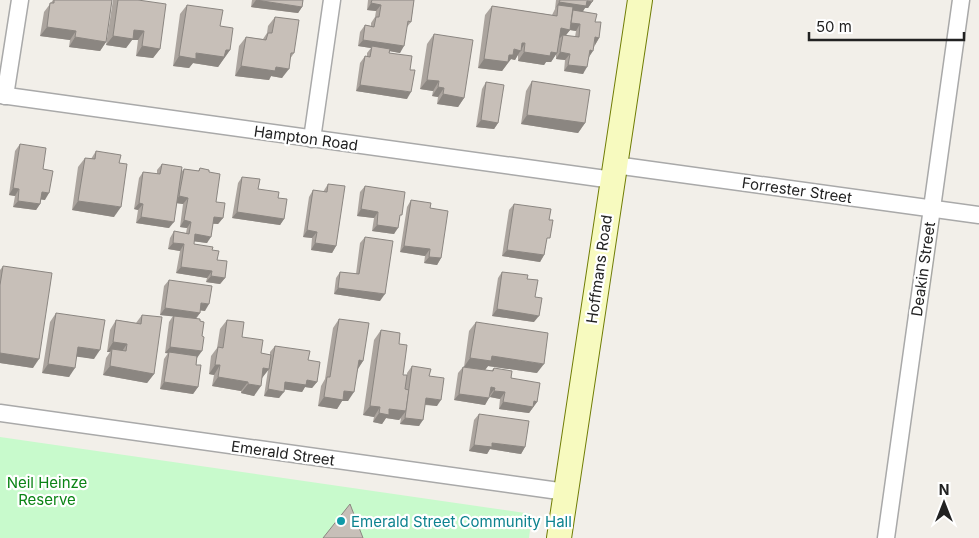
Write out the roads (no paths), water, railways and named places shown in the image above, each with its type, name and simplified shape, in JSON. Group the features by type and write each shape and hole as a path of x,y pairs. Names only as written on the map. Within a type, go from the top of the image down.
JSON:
{"main road":[{"name":"Hoffmans Road","path":"559,538 640,0"}],"street":[{"path":"2,95 20,0"},
{"path":"312,139 332,0"},
{"name":"Deakin Street","path":"886,538 961,0"},
{"name":"Hampton Road","path":"2,95 312,139 614,173"},
{"name":"Forrester Street","path":"614,173 979,216"},
{"name":"Emerald Street","path":"0,413 566,492"}],"place":[{"name":"Emerald Street Community Hall","path":"341,521"}],"park label":[{"name":"Neil Heinze Reserve","path":"47,490"}]}
